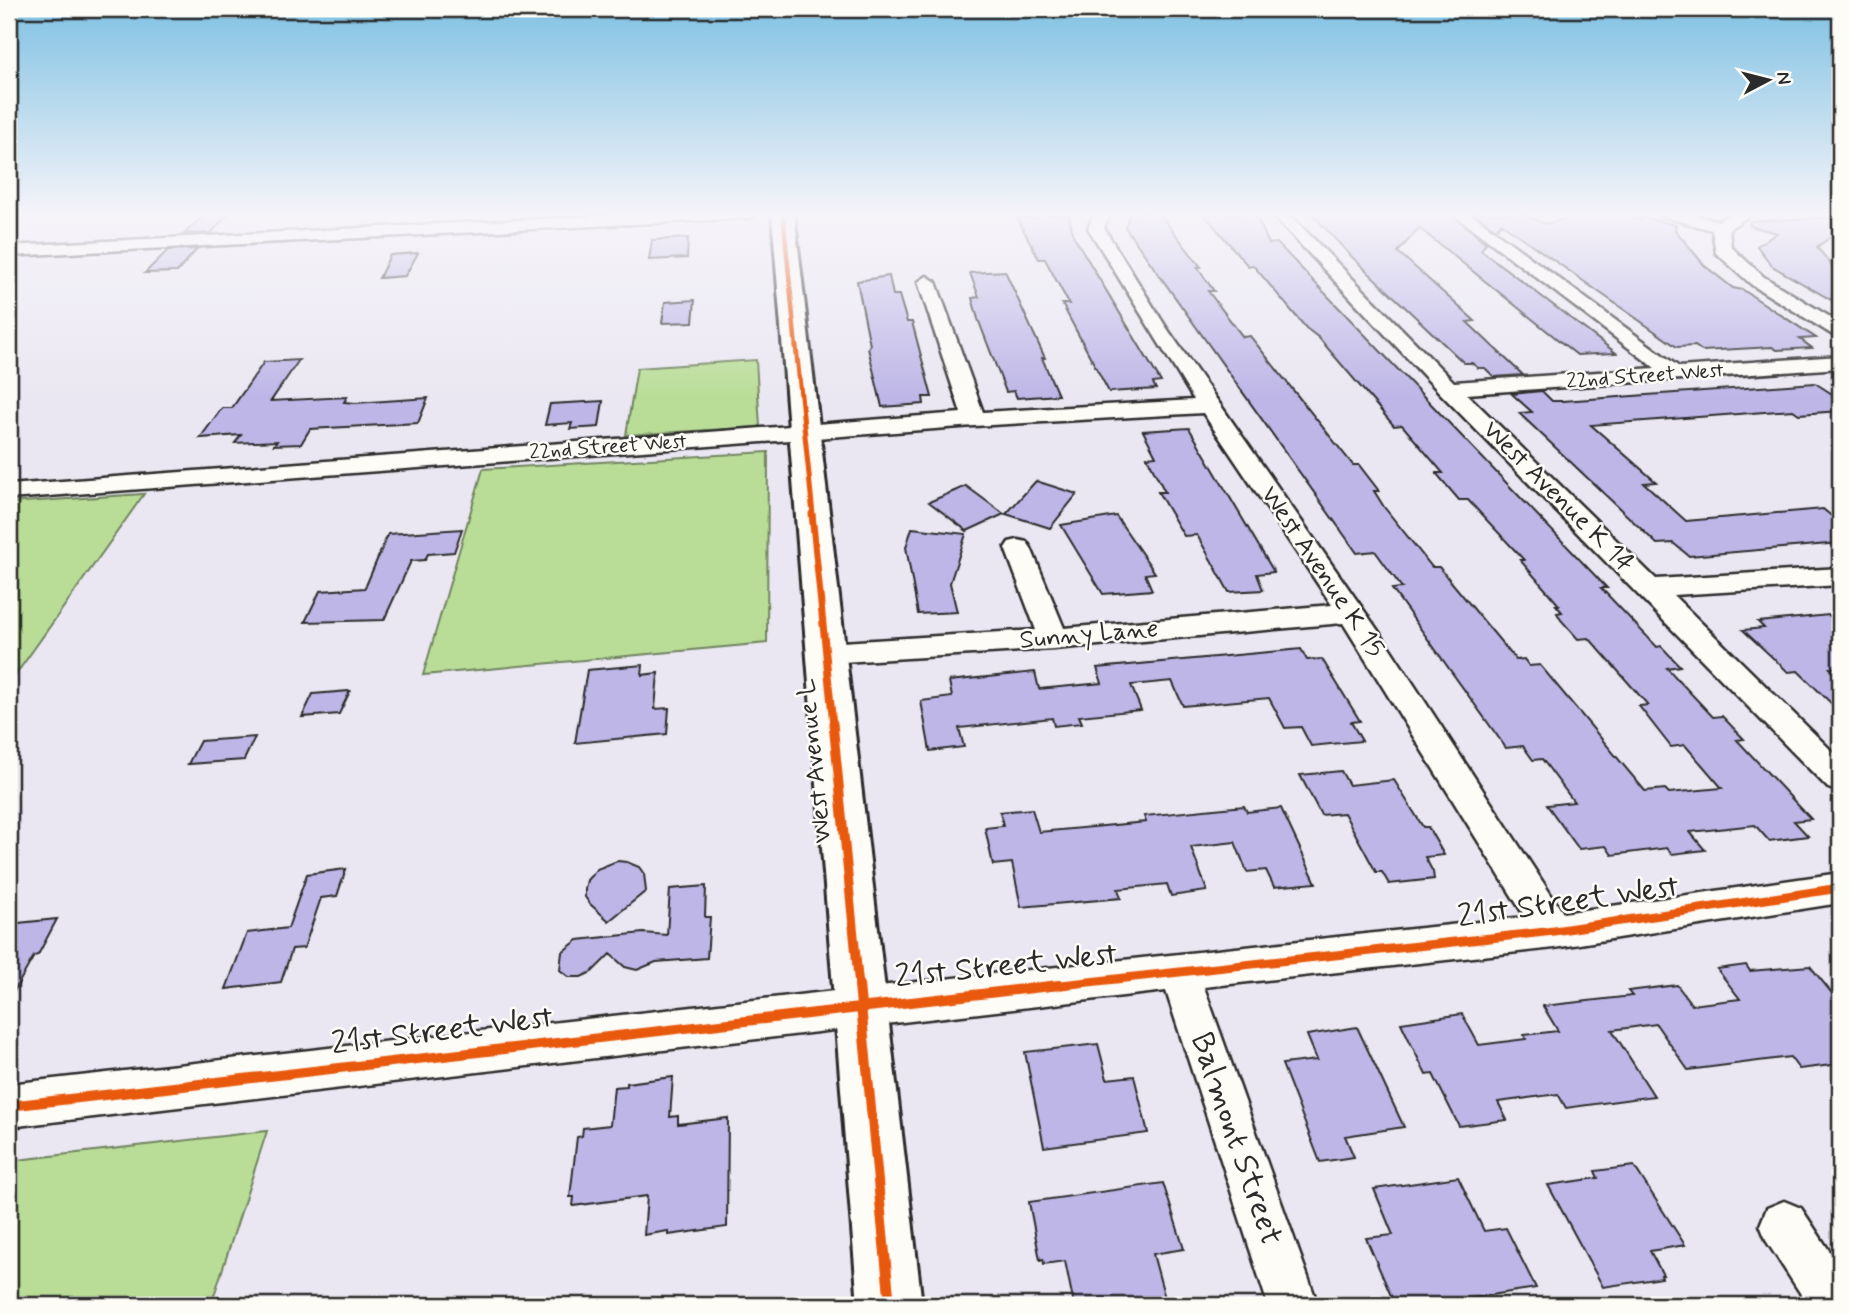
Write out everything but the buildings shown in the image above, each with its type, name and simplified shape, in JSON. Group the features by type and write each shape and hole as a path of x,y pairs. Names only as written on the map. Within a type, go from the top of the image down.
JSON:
{"main road":[{"name":"West Avenue L","path":"790,274 890,1305"}],"street":[{"name":"West Avenue K 15","path":"1125,274 1208,406 1352,613 1554,931"},
{"name":"West Avenue K 14","path":"1339,274 1840,779"},
{"path":"1542,274 1677,375"},
{"path":"1750,274 1840,331"},
{"path":"927,282 974,419"},
{"name":"22nd Street West","path":"1450,389 1840,362"},
{"name":"22nd Street West","path":"9,492 974,419 1208,406"},
{"path":"1018,548 1054,639"},
{"path":"1649,588 1840,576"},
{"name":"Sunny Lane","path":"825,653 1054,639 1352,613"},
{"name":"21st Street West","path":"9,1106 861,1007 1554,931 1840,888"},
{"name":"Balmont Street","path":"1179,972 1293,1305"},
{"path":"1784,1225 1837,1305"}],"green space":[{"path":"756,360 760,427 626,435 637,368"},
{"path":"768,452 767,643 423,675 483,469"},
{"path":"144,494 9,684 9,503"},
{"path":"267,1131 211,1305 9,1305 9,1161"}],"cycle path":[{"path":"789,274 890,1305"},
{"path":"9,1106 861,1007 1554,931 1840,888"}]}
